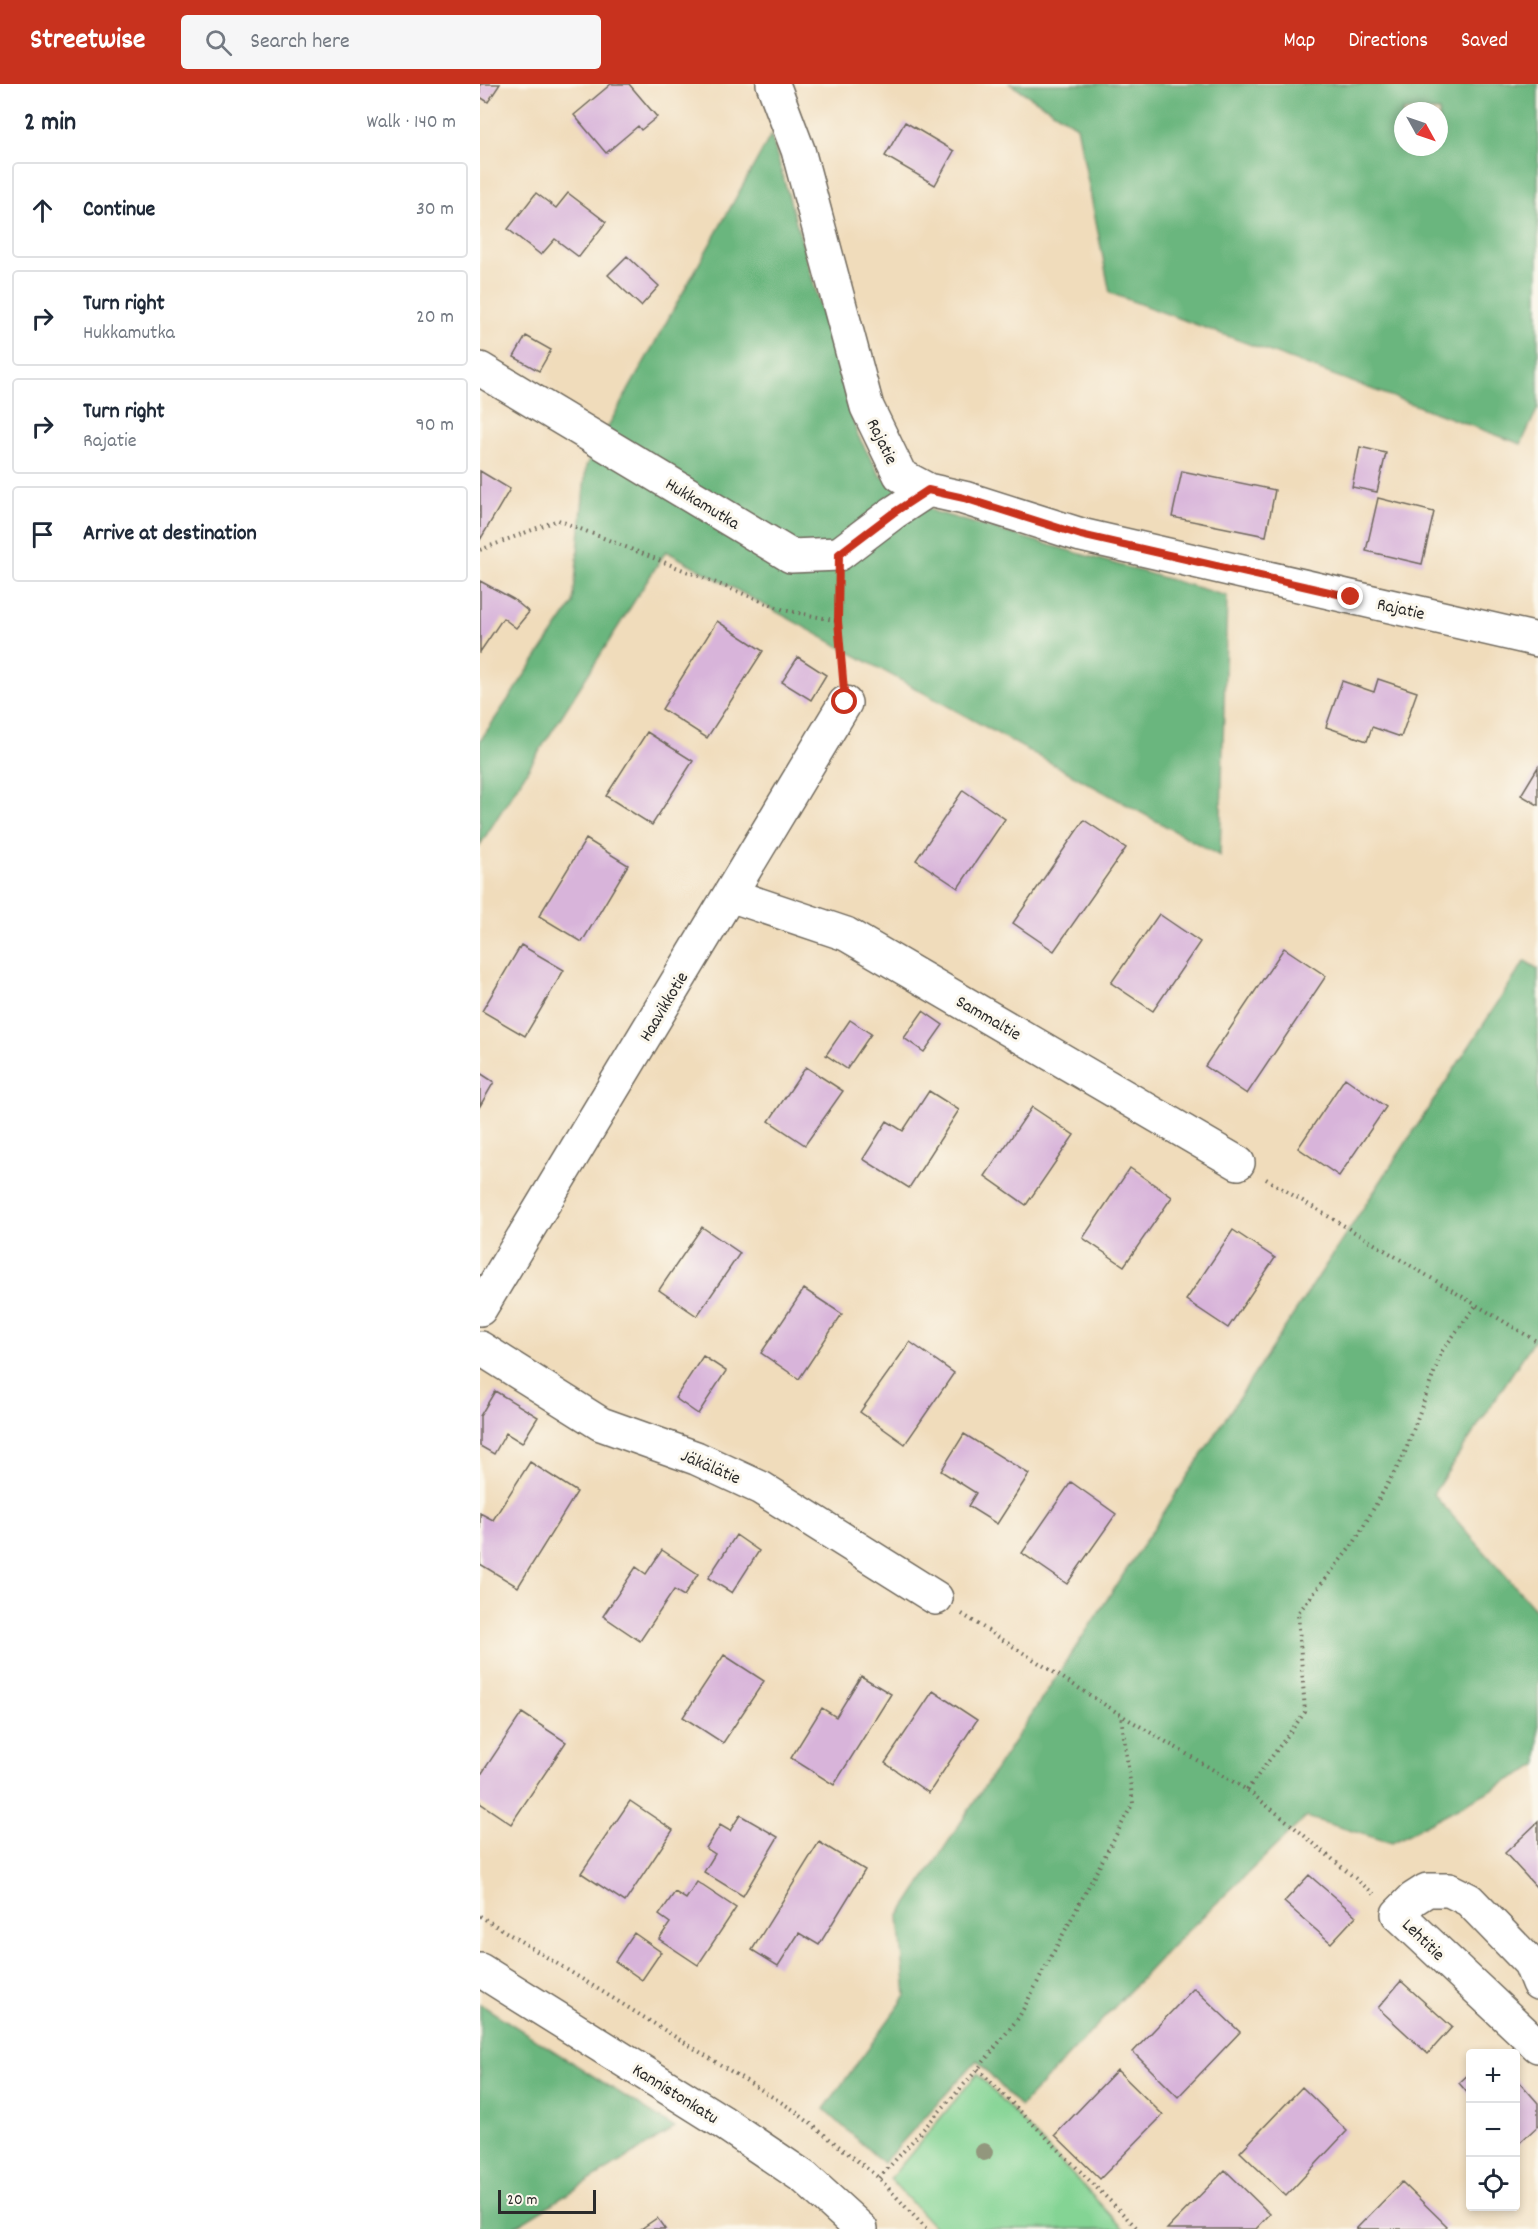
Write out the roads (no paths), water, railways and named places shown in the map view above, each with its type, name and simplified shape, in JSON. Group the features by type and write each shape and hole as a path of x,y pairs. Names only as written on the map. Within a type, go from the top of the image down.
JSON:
{"street":[{"name":"Rajatie","path":"772,84 798,150 867,407 900,475 928,490 964,498 1035,522 1146,551 1538,640"},
{"name":"Hukkamutka","path":"480,369 791,556 839,554 928,490"},
{"name":"Haavikkotie","path":"480,1308 845,702"},
{"name":"Sammaltie","path":"730,895 846,934 1238,1163"},
{"name":"Jäkälätie","path":"480,1348 601,1424 696,1458 761,1488 936,1598"},
{"name":"Lehtitie","path":"1538,1983 1530,1964 1469,1900 1449,1890 1427,1890 1413,1899 1398,1914 1538,2046"},
{"name":"Kannistonkatu","path":"480,1970 758,2146 805,2178 861,2229"}]}
